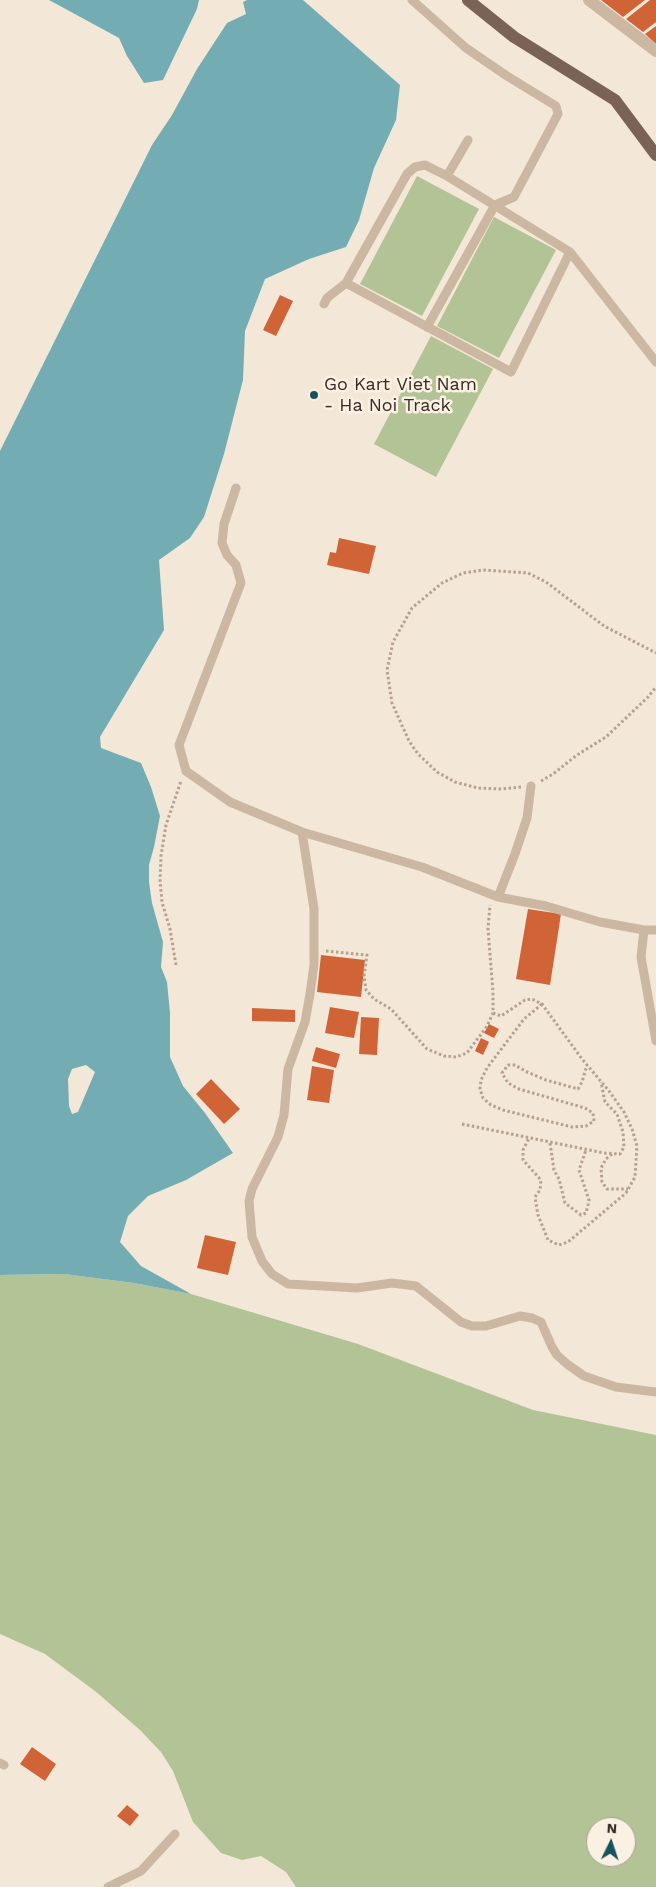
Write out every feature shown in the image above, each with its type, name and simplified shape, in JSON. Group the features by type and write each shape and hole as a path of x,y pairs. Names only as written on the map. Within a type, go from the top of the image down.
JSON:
{"main road":[{"path":"468,0 514,36 615,100 656,155"}],"street":[{"path":"589,0 656,51"}],"lane":[{"path":"412,0 466,48 556,106 558,114 514,197 495,206 427,327"},
{"path":"447,176 468,140"},
{"path":"324,304 327,298 346,283 407,174 415,167 425,165 447,176 570,252 656,362"},
{"path":"346,283 511,372 570,252"},
{"path":"236,488 224,524 222,543 227,555 236,565 241,583 179,745 186,771 230,802 302,832 422,867 498,897 546,906 600,922 644,930 656,930"},
{"path":"498,897 516,854 527,818 531,786"},
{"path":"302,832 314,909 314,950 310,994 304,1022 288,1069 284,1115 278,1137 248,1201 252,1237 262,1261 272,1274 288,1284 357,1288 392,1283 416,1286 461,1322 472,1326 486,1326 520,1316 532,1318 541,1322 552,1347 558,1355 584,1376 616,1387 656,1392"},
{"path":"644,930 642,957 656,1041"},
{"path":"108,1887 141,1871 175,1834"}],"path":[{"path":"656,653 604,626 546,582 528,573 483,570 463,573 442,583 412,608 394,642 387,670 392,703 403,730 418,754 437,772 455,782 478,788 502,789 531,786 553,774 578,754 606,737 656,687"},
{"path":"176,965 170,929 162,902 160,880 161,856 166,825 186,771"},
{"path":"314,950 367,955 364,976 366,990 374,999 390,1009 427,1049 444,1056 456,1056 467,1053 487,1026 493,1012 488,929 490,905 498,897"},
{"path":"493,1012 501,1016 525,1000 532,999 542,1004 624,1112 632,1128 637,1146 635,1177 626,1193 568,1242 558,1245 548,1240 538,1215 536,1198 540,1190 541,1180 523,1160 523,1150 529,1138"},
{"path":"542,1004 518,1026 487,1068 481,1080 480,1089 483,1098 503,1110 572,1127 586,1126 594,1121 593,1113 586,1108 519,1089 508,1083 502,1072 508,1065 516,1065 546,1080 578,1089 587,1065"},
{"path":"462,1124 586,1150 620,1154 624,1148 623,1132 617,1114 606,1102 601,1082"},
{"path":"550,1143 554,1170 559,1179 565,1203 581,1215 586,1213 589,1200 580,1170 586,1150"},
{"path":"613,1154 601,1168 600,1176 602,1182 608,1189 628,1189"}],"green space":[{"path":"417,176 479,209 422,316 360,284"},
{"path":"494,217 556,250 499,358 437,326"},
{"path":"431,336 493,369 436,477 374,444"},
{"path":"64,1274 134,1283 191,1294 358,1344 533,1410 656,1435 656,1887 296,1887 286,1872 261,1856 242,1860 221,1853 193,1822 173,1771 161,1752 140,1730 95,1691 45,1654 0,1634 0,1275"}],"water":[{"path":"49,0 199,0 197,9 163,80 144,83 127,56 119,38"},
{"path":"247,0 303,0 400,85 396,120 374,168 359,220 346,247 309,259 265,279 245,331 243,380 224,454 204,517 190,538 159,560 164,630 100,737 101,748 141,763 151,787 160,816 149,865 149,882 152,903 163,942 161,967 167,982 170,1013 170,1057 183,1086 233,1153 186,1180 148,1196 128,1216 120,1242 141,1266 191,1294 134,1283 64,1274 0,1275 0,451 152,145 227,23 246,14 243,2","holes":["86,1065 95,1072 78,1112 72,1114 69,1106 68,1079 72,1069"]}],"building":[{"path":"601,0 645,0 623,17"},
{"path":"650,0 656,0 656,22 643,32 626,19"},
{"path":"656,26 656,44 645,34"},
{"path":"280,295 293,301 276,336 263,330"},
{"path":"339,538 376,546 369,574 327,565 330,552 336,553"},
{"path":"528,909 561,914 550,985 516,979"},
{"path":"321,955 365,960 361,997 317,992"},
{"path":"330,1007 359,1012 354,1038 325,1033"},
{"path":"252,1008 295,1010 295,1022 252,1021"},
{"path":"361,1017 379,1018 377,1055 359,1054"},
{"path":"489,1024 499,1029 494,1038 484,1033"},
{"path":"481,1038 489,1042 483,1055 475,1051"},
{"path":"316,1047 340,1054 336,1068 312,1061"},
{"path":"312,1066 334,1070 329,1103 307,1100"},
{"path":"211,1079 240,1109 224,1124 196,1094"},
{"path":"205,1235 236,1242 228,1275 197,1268"},
{"path":"32,1747 56,1764 45,1781 20,1764"},
{"path":"127,1805 139,1815 130,1826 117,1816"}],"place":[{"name":"Go Kart Viet Nam - Ha Noi Track","path":"314,395"}]}
